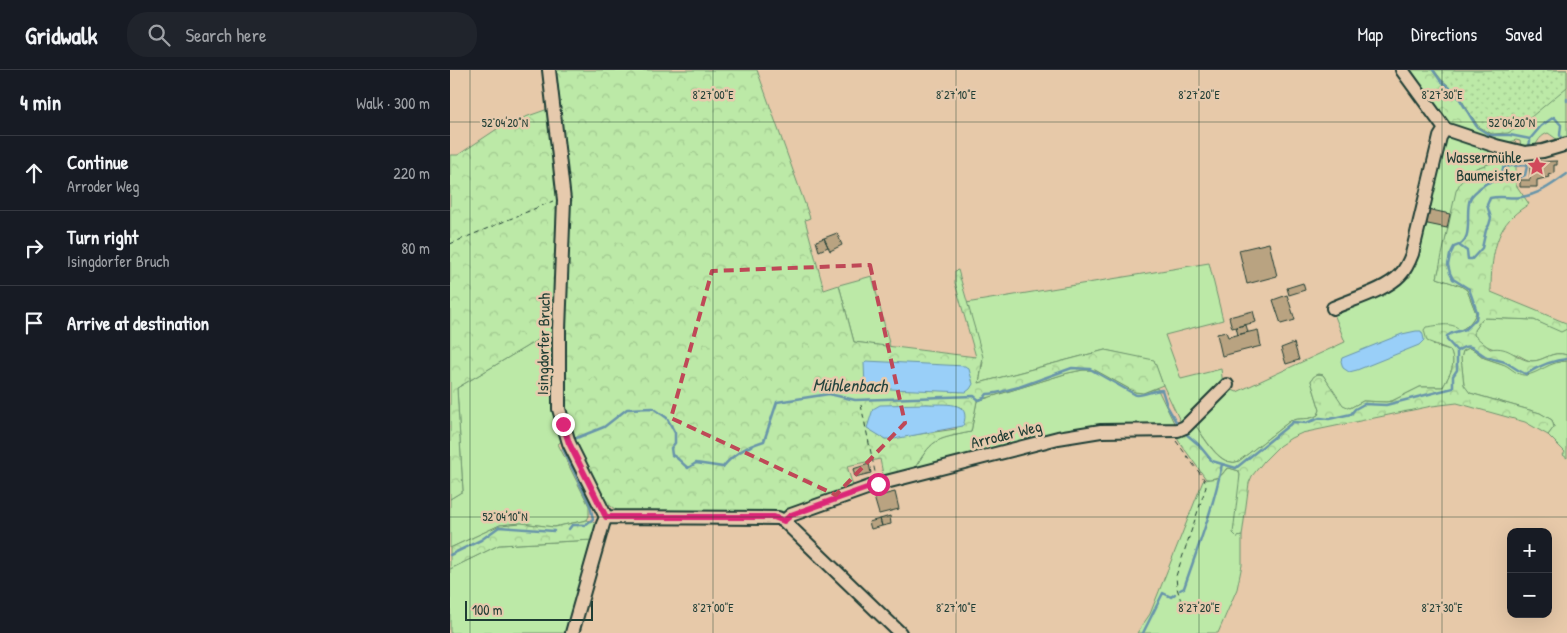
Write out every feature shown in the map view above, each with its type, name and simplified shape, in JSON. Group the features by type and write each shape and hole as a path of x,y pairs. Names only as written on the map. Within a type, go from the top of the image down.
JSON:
{"street":[{"name":"Isingdorfer Bruch","path":"549,70 564,200 559,339 559,409 569,443 606,517"},
{"path":"1402,70 1445,129 1524,153 1543,151 1564,145"},
{"path":"1333,308 1391,283 1402,274 1412,254 1440,136 1445,129"},
{"path":"1174,431 1185,427 1227,385"},
{"name":"Arroder Weg","path":"784,521 791,515 878,484 1079,434 1101,431 1174,431"},
{"path":"572,633 606,517 774,517 784,521 900,633"}],"path":[{"path":"450,244 556,200 564,200"},
{"path":"861,405 878,484"},
{"path":"1174,431 1176,440 1204,480 1206,487 1176,576 1177,588 1185,614"}],"highlighted area":[{"path":"870,265 905,423 836,495 671,418 712,271"}],"green space":[{"path":"555,70 757,70 810,218 805,220 824,290 839,285 854,342 976,357 955,283 955,271 958,270 983,357 979,383 1105,350 1154,360 1163,385 1143,393 1135,392 1095,370 1083,370 977,401 971,432 935,442 912,472 884,479 880,459 847,466 854,490 782,514 621,513 606,503 590,475 578,451 563,409 563,325","holes":["926,404 962,408 956,429 885,439 867,427"]},
{"path":"1407,70 1434,70 1457,93 1480,126 1492,134 1487,139 1448,125"},
{"path":"1434,70 1567,70 1567,139 1559,140 1548,133 1540,138 1535,146 1528,147 1521,146 1520,141 1516,140 1505,144 1487,139 1491,135 1457,93"},
{"path":"1434,70 1567,70 1567,87 1519,127 1508,133 1492,134 1478,126 1457,93"},
{"path":"548,109 560,197 556,329 457,388 463,491 450,499 450,155 458,155 503,125"},
{"path":"1450,136 1497,150 1496,158 1492,163 1476,168 1460,183 1437,278 1467,290 1476,313 1464,328 1433,345 1450,350 1452,355 1452,369 1443,387 1420,387 1392,401 1363,401 1350,408 1343,406 1323,375 1317,374 1311,381 1320,410 1318,415 1290,421 1239,461 1232,462 1220,457 1194,423 1227,388 1237,392 1345,342 1333,311 1410,277 1442,142 1445,137"},
{"path":"1497,150 1516,157 1516,185 1529,204 1506,223 1497,241 1494,251 1491,292 1566,323 1567,329 1561,332 1534,320 1485,318 1482,319 1474,330 1474,335 1490,349 1503,349 1526,360 1537,361 1552,355 1561,354 1567,355 1567,361 1555,363 1531,374 1523,375 1469,348 1463,351 1461,358 1464,385 1470,393 1540,413 1552,420 1554,427 1548,435 1525,422 1457,403 1432,406 1302,433 1279,446 1252,476 1249,483 1242,536 1237,537 1233,533 1239,471 1229,468 1218,477 1206,479 1178,440 1178,436 1194,423 1205,440 1220,457 1235,462 1239,461 1290,421 1318,415 1320,410 1311,381 1317,374 1323,375 1343,405 1350,408 1363,401 1392,401 1420,387 1443,387 1452,369 1452,355 1450,350 1427,341 1424,330 1426,327 1444,325 1457,327 1460,330 1470,323 1476,313 1467,290 1437,278 1456,191 1460,183 1476,168 1492,163 1496,158"},
{"path":"1209,263 1223,320 1165,335 1181,379 1221,369 1223,385 1182,425 1154,361 1105,350 979,383 983,362 966,303"},
{"path":"872,276 890,347 854,342 839,285"},
{"path":"1482,319 1534,320 1561,331 1567,329 1567,355 1553,354 1531,361 1515,354 1493,349 1474,335 1474,330"},
{"path":"556,329 554,409 563,440 558,444 589,506 589,516 587,520 554,527 521,523 500,525 450,548 450,499 463,491 457,388"},
{"path":"1469,348 1484,358 1506,365 1526,375 1551,364 1567,361 1567,458 1563,455 1565,452 1548,435 1554,427 1552,420 1540,413 1470,393 1464,386 1461,358 1463,351"},
{"path":"1083,370 1095,370 1135,392 1143,393 1157,388 1176,427 1101,427 912,472 935,442 971,432 977,401"},
{"path":"1229,468 1239,471 1240,475 1237,537 1242,536 1242,565 1237,589 1218,633 1137,633 1150,614 1203,481 1218,478"},
{"path":"587,520 597,524 593,540 499,545 450,569 450,548 500,525 521,523 554,527"},
{"path":"593,540 567,633 450,633 450,569 499,545"}],"water":[{"path":"1421,331 1423,335 1424,340 1419,345 1357,370 1349,372 1343,368 1342,358 1402,334"},
{"path":"866,361 965,366 969,369 973,384 966,392 865,388 864,363"},
{"path":"948,404 960,407 964,411 965,417 963,426 894,439 885,439 867,428 873,409 880,405"}],"building":[{"path":"1557,161 1557,165 1554,165 1554,173 1548,175 1549,177 1537,180 1537,187 1520,187 1520,180 1530,180 1530,162"},
{"path":"1427,209 1450,214 1447,228 1423,223"},
{"path":"837,233 842,245 830,251 824,238"},
{"path":"824,238 828,247 819,251 816,241"},
{"path":"1269,243 1277,276 1247,284 1239,250"},
{"path":"1303,283 1305,290 1289,295 1287,288"},
{"path":"1287,295 1295,320 1281,324 1273,300"},
{"path":"1253,311 1256,322 1232,328 1229,317"},
{"path":"1246,325 1248,332 1238,335 1236,327"},
{"path":"1258,330 1261,346 1222,356 1217,334 1226,332 1228,337"},
{"path":"1294,343 1299,360 1286,364 1281,348"},
{"path":"869,464 871,473 855,477 853,469"},
{"path":"895,492 899,509 879,514 874,497"},
{"path":"890,516 891,524 882,526 880,519"},
{"path":"880,519 882,526 871,529 869,522"}],"waterway":[{"path":"1433,70 1440,80 1456,93 1477,127 1490,135 1510,135 1530,139 1528,148"},
{"path":"1530,139 1541,126 1554,117 1561,125 1560,135 1562,142"},
{"path":"1528,162 1525,175 1514,180 1487,183 1476,191 1470,199 1467,234 1465,240 1454,247 1448,265 1453,279 1469,289 1477,312 1476,319 1466,329 1447,336 1447,340 1457,351 1469,347 1485,356 1505,362 1526,374 1546,364 1567,359"},
{"path":"1500,181 1503,168 1528,165"},
{"path":"1460,246 1467,251 1468,259 1472,259 1482,248 1491,218 1487,205 1490,198 1528,196 1546,189 1567,174"},
{"name":"Mühlenbach","path":"1185,433 1198,444 1212,461 1236,468 1293,422 1306,423 1320,418 1329,419 1351,414 1355,409 1364,404 1386,405 1453,388 1453,376 1457,370 1457,351"},
{"name":"Mühlenbach","path":"574,439 604,427 627,409 653,408 667,418 675,433 675,443 671,448 672,455 688,468 696,463 723,467 741,451 764,441 777,402 829,394 855,400 974,396 979,400 987,394 1019,387 1072,368 1090,369 1136,395 1162,390 1167,406 1178,425"},
{"name":"Mühlenbach","path":"564,444 563,449 590,505 593,519 585,525 572,525 569,529"},
{"path":"1180,590 1184,588 1205,526 1222,464"},
{"name":"Mühlenbach","path":"450,555 481,540 499,527 554,531"},
{"path":"1143,633 1163,593 1171,597 1175,594"}],"place":[{"name":"Wassermühle Baumeister","path":"1537,166"}],"route":[{"path":"563,424 569,443 606,517 774,517 784,521 791,515 878,484"}]}
